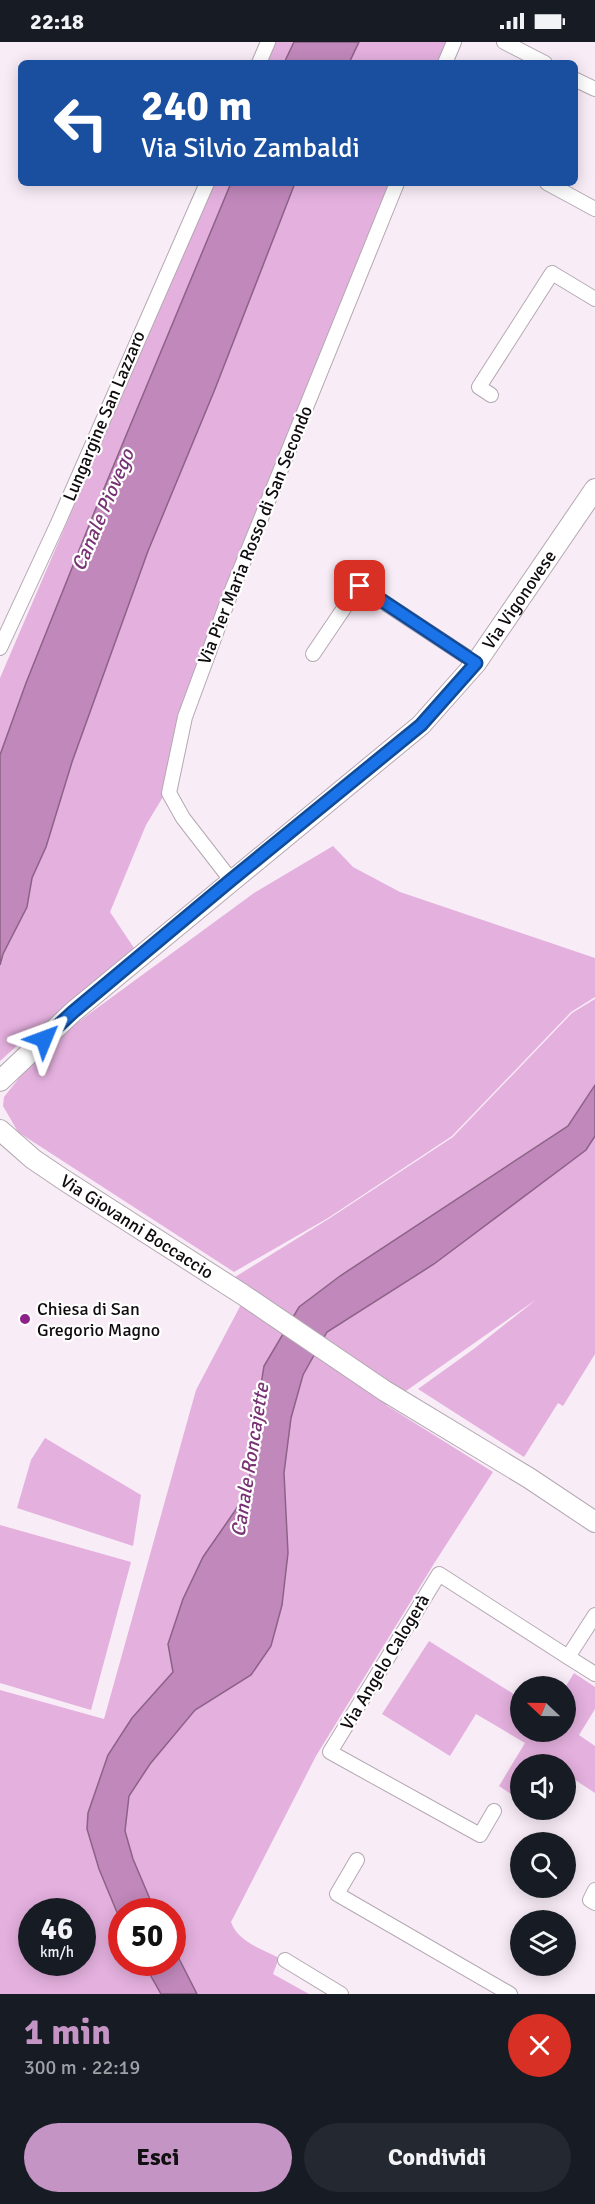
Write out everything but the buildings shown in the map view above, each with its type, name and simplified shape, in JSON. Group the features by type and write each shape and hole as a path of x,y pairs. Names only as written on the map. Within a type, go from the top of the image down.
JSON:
{"main road":[{"name":"Via Vigonovese","path":"0,1081 73,1012 421,725 476,663 592,499"},
{"name":"Via Giovanni Boccaccio","path":"0,1130 33,1159 248,1298 385,1391 529,1478 595,1522"},
{"name":"Via Giovanni Boccaccio","path":"0,1150 33,1159"}],"street":[{"path":"260,60 268,42"},
{"path":"446,60 454,42"},
{"path":"504,42 538,60"},
{"path":"578,81 595,89"},
{"name":"Lungargine San Lazzaro","path":"0,648 58,523 206,186"},
{"name":"Via Pier Maria Rosso di San Secondo","path":"231,880 183,818 170,793 185,717 230,595 396,186"},
{"path":"553,186 595,209"},
{"path":"491,395 480,387 552,273 595,299"},
{"path":"313,654 360,586 476,663"},
{"name":"Via Angelo Calogerà","path":"494,1811 480,1836 330,1752 439,1574 568,1657"},
{"path":"595,1615 568,1657 595,1674"},
{"path":"357,1860 337,1894 510,1994"},
{"path":"595,1890 590,1900 595,1903"},
{"path":"285,1960 341,1994"}],"shaded area":[{"path":"274,42 294,42 285,60 266,60"},
{"path":"359,42 459,42 451,60 350,60"},
{"path":"212,186 230,186 98,503 26,683 0,755 0,678"},
{"path":"294,186 398,186 370,251 189,719 166,792 146,825 110,912 142,960 30,1034 0,1061 0,965 3,954 27,906 32,878 46,847 72,762 148,551 215,389"},
{"path":"333,846 353,867 400,892 595,958 595,997 571,1012 452,1136 328,1218 234,1272 18,1132 3,1106 4,1097 44,1047 254,893"},
{"path":"595,999 595,1085 568,1125 340,1276 299,1307 264,1366 249,1483 239,1505 203,1557 168,1644 173,1672 132,1718 108,1755 88,1813 87,1829 99,1869 111,1898 108,1898 108,1976 151,1976 161,1994 0,1994 0,1690 104,1719 196,1390 246,1295 227,1282 453,1137 572,1013"},
{"path":"595,1136 595,1354 563,1406 558,1403 524,1457 418,1389 537,1299 386,1405 493,1472 316,1756 231,1922 234,1929 245,1940 279,1958 273,1974 309,1994 197,1994 186,1972 186,1898 150,1898 133,1859 125,1831 129,1796 150,1764 195,1710 251,1675 271,1646 282,1605 288,1553 284,1473 291,1418 303,1375 327,1332 434,1264 586,1150"},
{"path":"45,1438 141,1495 133,1546 17,1508 31,1460"},
{"path":"0,1525 131,1562 91,1710 0,1683"},
{"path":"429,1641 510,1692 510,1734 476,1714 450,1756 382,1714"},
{"path":"574,1673 595,1687 595,1709 579,1735 595,1746 595,1793 576,1781 576,1754 518,1754 525,1743 523,1742 576,1742 576,1676 572,1676"},
{"path":"510,1768 510,1793 499,1786"}],"water":[{"path":"294,42 359,42 350,60 285,60"},
{"name":"Canale Piovego","path":"230,186 294,186 215,389 148,551 72,762 46,847 32,878 27,907 3,954 0,965 0,755 26,683"},
{"path":"595,1085 595,1136 586,1150 434,1264 327,1332 303,1375 291,1418 284,1473 288,1553 282,1605 271,1646 251,1675 195,1710 150,1764 129,1796 125,1831 133,1859 150,1898 111,1898 99,1869 87,1829 88,1813 108,1755 132,1718 173,1672 168,1644 183,1599 203,1557 239,1505 249,1484 264,1366 299,1307 340,1276 568,1126"},
{"path":"186,1972 197,1994 161,1994 151,1976 186,1976"}],"place":[{"name":"Chiesa di San Gregorio Magno","path":"25,1319"}],"route":[{"path":"44,1039 231,880 421,725 476,663 360,586"}],"water label":[{"name":"Canale Roncajette","path":"250,1460"}]}
